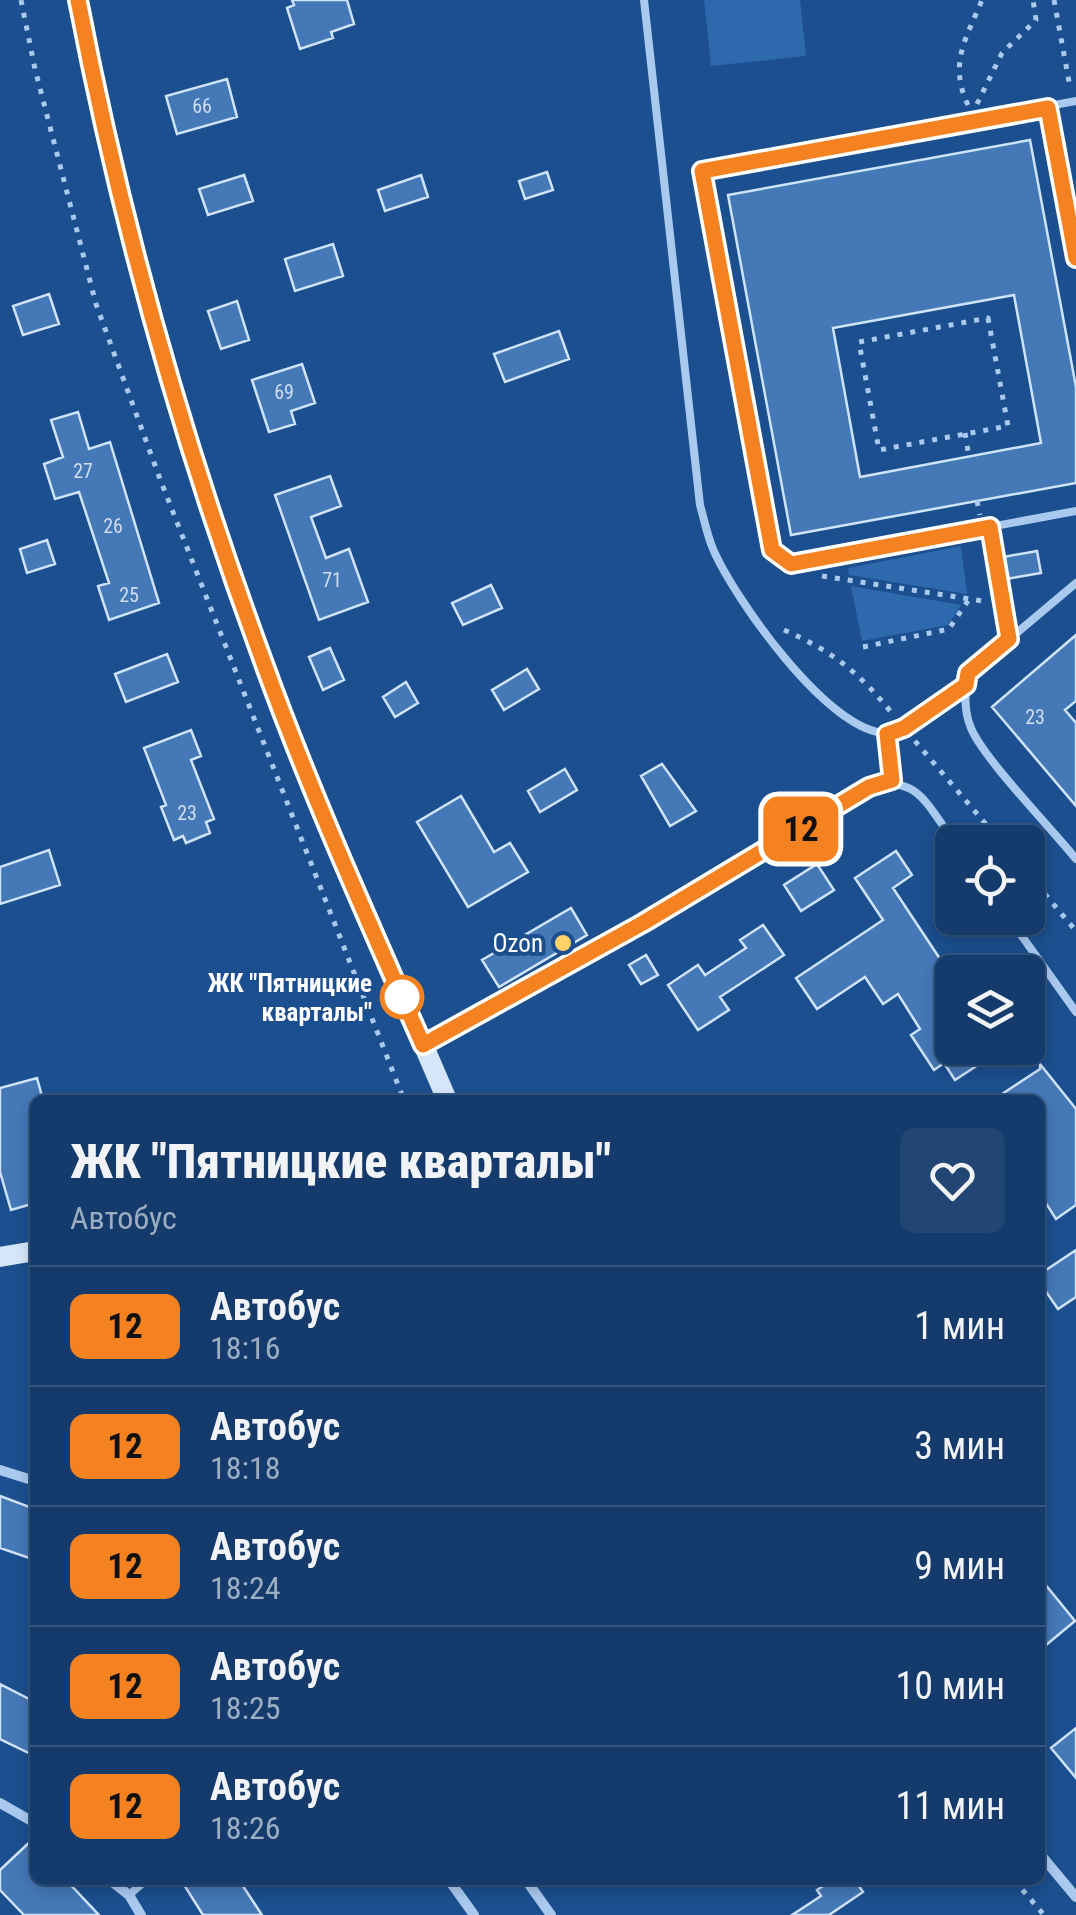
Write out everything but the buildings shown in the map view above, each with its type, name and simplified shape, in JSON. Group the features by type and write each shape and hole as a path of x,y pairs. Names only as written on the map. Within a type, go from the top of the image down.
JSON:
{"street":[{"path":"78,0 108,155 224,553 338,847 445,1095"},
{"path":"0,1257 30,1252"},
{"path":"0,1470 30,1479"},
{"path":"0,1803 30,1819"},
{"path":"1045,1860 1076,1897"},
{"path":"116,1885 129,1895 142,1915"},
{"path":"453,1885 474,1915"},
{"path":"529,1885 550,1915"}],"lane":[{"path":"644,0 700,505 712,547 732,584 824,703 887,734 904,728 966,685"},
{"path":"1074,102 702,171 772,550 791,564 1076,511"},
{"path":"1048,108 1076,258"},
{"path":"990,527 1009,639"},
{"path":"1076,583 968,673 966,685 967,711 976,738 1076,858"},
{"path":"887,734 892,780"},
{"path":"423,1045 643,923 869,787 892,780 910,784 942,825"},
{"path":"1021,935 1076,1012"},
{"path":"129,1895 140,1885"}],"path":[{"path":"21,0 96,304 160,479 402,1095"},
{"path":"984,1 960,42 958,62 964,96 974,117 996,62 1036,20 1032,0"},
{"path":"1054,0 1074,102"},
{"path":"988,318 1008,426 965,433 878,450 859,342 988,318"},
{"path":"965,433 969,456"},
{"path":"791,564 816,575 968,599 1003,600"},
{"path":"863,647 949,629 968,599"},
{"path":"1045,894 1076,931"},
{"path":"1018,1885 1044,1915"}],"shaded area":[{"path":"704,0 800,0 806,56 711,66"},
{"path":"961,546 967,594 849,575 848,568"},
{"path":"851,586 961,605 948,625 862,641"}],"bus line":[{"name":"12","path":"78,0 108,155 224,553 264,666 423,1045 643,923 869,787 892,780 886,762 887,734 904,728 966,685 968,673 1009,639 990,527 791,564 772,550 702,171 1048,108 1076,258"}],"place":[{"name":"Ozon","path":"563,943"},
{"name":"ЖК \"Пятницкие кварталы\"","path":"402,997"}]}
